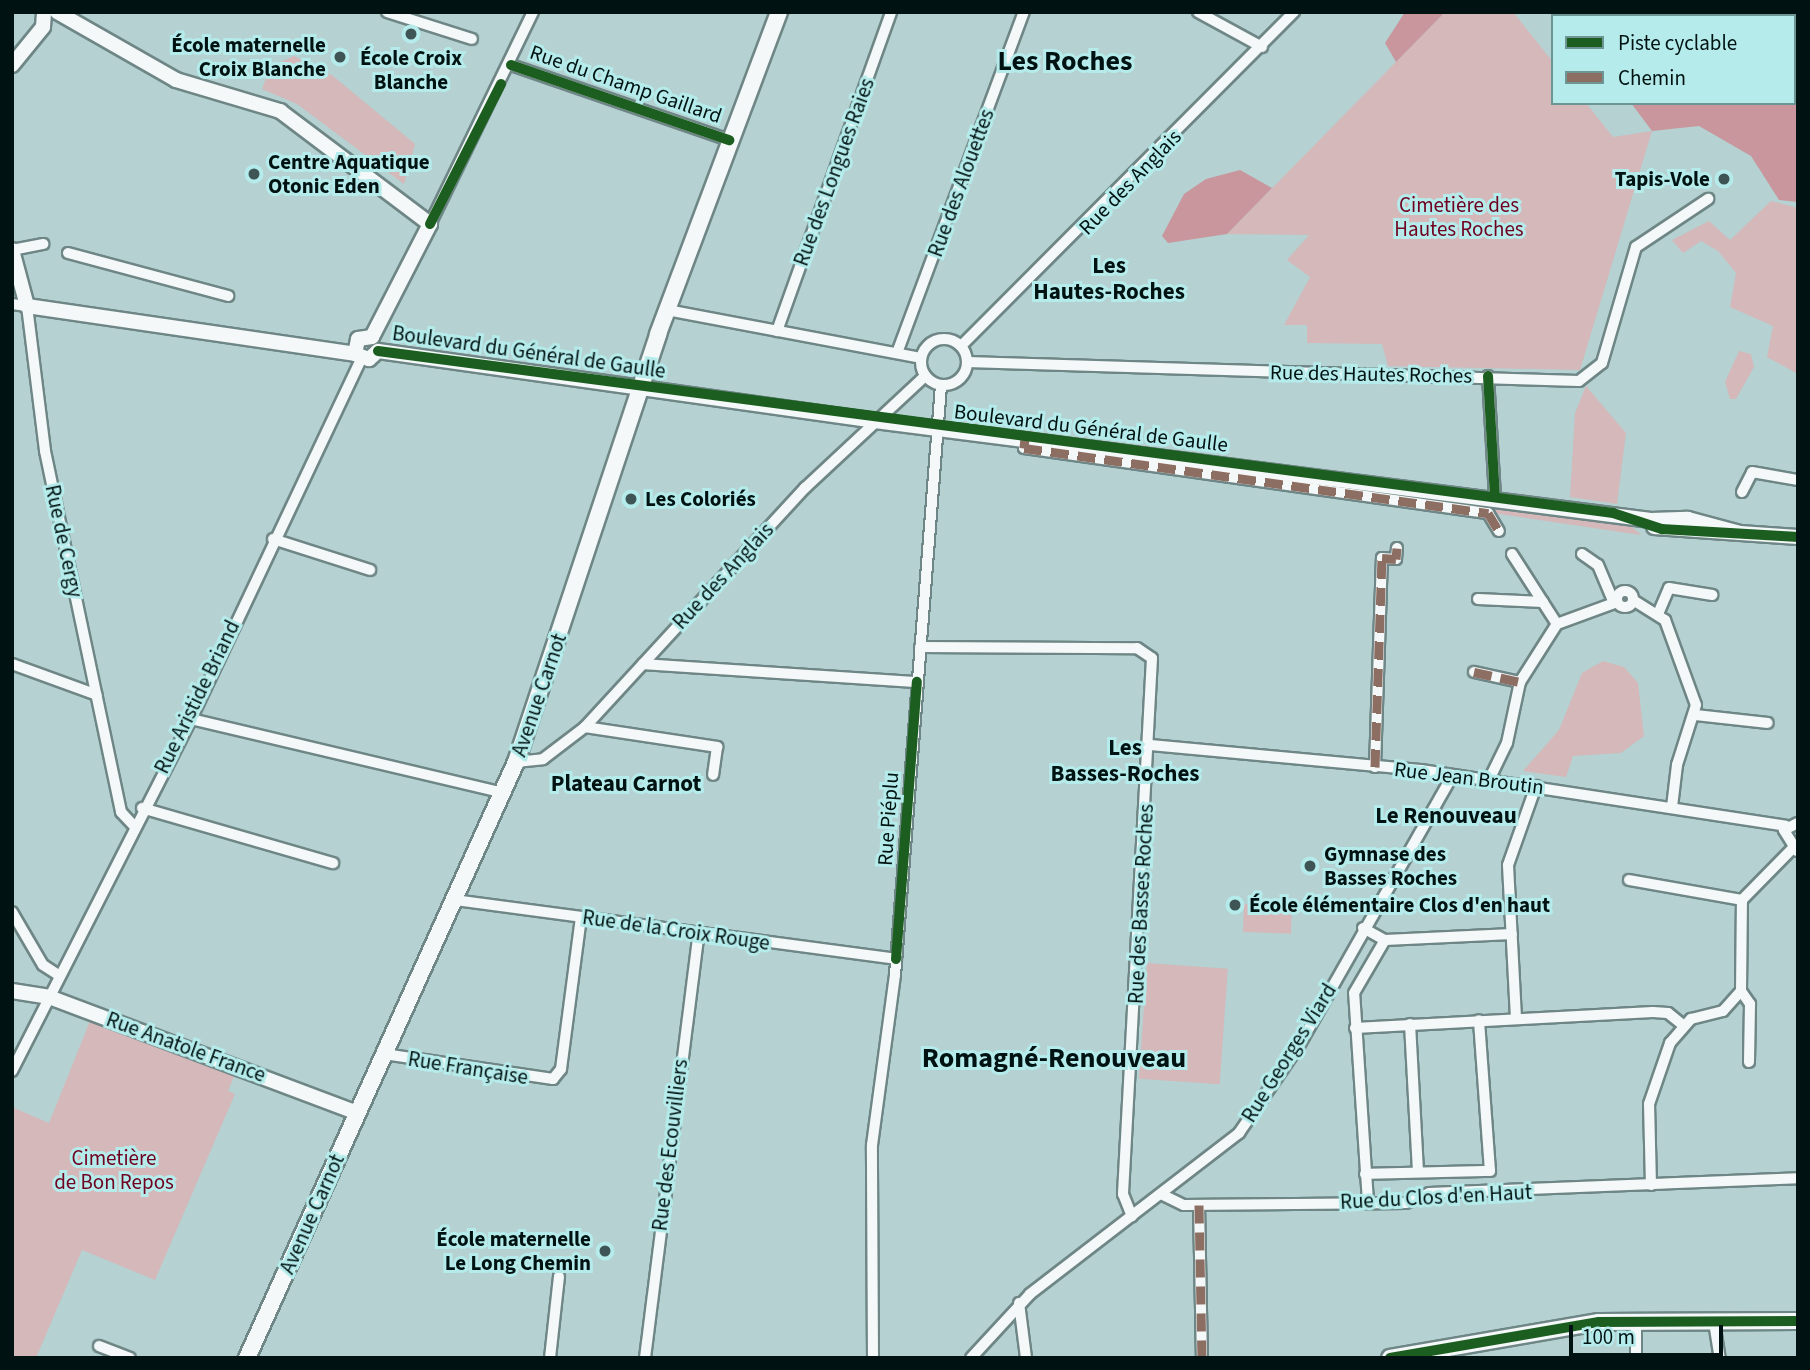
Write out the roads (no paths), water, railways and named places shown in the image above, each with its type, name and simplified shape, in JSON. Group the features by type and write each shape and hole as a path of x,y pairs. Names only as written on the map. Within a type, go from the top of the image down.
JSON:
{"main road":[{"name":"Avenue Carnot","path":"252,1357 357,1113 516,762 667,310 779,12"},
{"path":"1390,1358 1444,1353 1636,1320 1798,1321"}],"street":[{"path":"387,12 471,39"},
{"path":"20,305 358,356 375,344 430,224 511,65 533,12"},
{"name":"Rue des Longues Raies","path":"777,331 891,12"},
{"name":"Rue des Alouettes","path":"898,354 1024,12"},
{"path":"1198,12 1262,47"},
{"name":"Rue des Anglais","path":"961,346 1294,12"},
{"path":"12,65 44,19 62,15 176,80 280,111 430,224"},
{"name":"Rue du Champ Gaillard","path":"511,65 729,140"},
{"name":"Rue des Hautes Roches","path":"967,362 1488,376 1579,381 1602,363 1636,247 1708,199"},
{"path":"12,250 43,244"},
{"name":"Rue de Cergy","path":"12,250 45,451 121,812 134,826"},
{"path":"68,253 228,296"},
{"path":"667,310 921,358"},
{"path":"358,356 358,339 375,344"},
{"path":"933,341 961,346 967,362 960,379 942,385 925,376 921,358 933,341"},
{"name":"Boulevard du Général de Gaulle","path":"375,344 641,387 878,421 1613,513 1688,519 1740,533 1798,537"},
{"name":"Rue Aristide Briand","path":"13,1068 142,808 191,719 358,356"},
{"name":"Rue des Anglais","path":"516,762 543,759 585,727 805,488 925,376"},
{"path":"1488,376 1495,497"},
{"name":"Rue Piéplu","path":"873,1358 872,1145 896,959 942,385"},
{"name":"Boulevard du Général de Gaulle","path":"1025,438 1024,448 1488,513 1499,531"},
{"path":"1742,492 1752,472 1798,481"},
{"path":"273,539 370,570"},
{"path":"1375,767 1382,558 1396,559 1397,548"},
{"path":"1512,554 1557,624"},
{"path":"1582,554 1601,570 1616,602"},
{"path":"1657,614 1669,588 1712,595"},
{"path":"1489,780 1507,743 1520,682 1557,624 1616,602 1622,591 1657,614 1696,715 1677,765 1672,807"},
{"path":"1478,599 1543,602"},
{"name":"Rue des Basses Roches","path":"920,647 1145,650 1154,665 1124,1194 1132,1216"},
{"path":"12,664 97,695"},
{"path":"643,664 917,682"},
{"path":"1474,672 1520,682"},
{"path":"1696,715 1768,723"},
{"path":"191,719 503,793"},
{"path":"585,727 717,747 713,775"},
{"name":"Rue Jean Broutin","path":"1150,745 1489,780 1792,824"},
{"name":"Rue Georges Viard","path":"971,1358 1019,1303 1239,1133 1267,1097 1451,778"},
{"path":"1516,1018 1508,865 1536,786"},
{"path":"142,808 333,863"},
{"path":"1749,1062 1750,1004 1741,991 1742,900 1795,850 1792,824"},
{"path":"1629,880 1742,900"},
{"name":"Rue de la Croix Rouge","path":"455,900 896,959"},
{"path":"12,912 43,965 60,976"},
{"name":"Rue Française","path":"384,1054 553,1079 561,1069 581,917"},
{"path":"1363,928 1385,940 1512,934"},
{"name":"Rue des Ecouvilliers","path":"645,1358 699,933"},
{"path":"1368,1202 1364,1174 1354,993 1385,940"},
{"name":"Rue Anatole France","path":"12,991 49,996 357,1113"},
{"path":"1651,1185 1650,1104 1670,1043 1684,1025 1723,1011 1741,991"},
{"path":"1355,1028 1664,1012 1684,1025"},
{"path":"1364,1174 1490,1171 1479,1020"},
{"path":"1410,1024 1418,1172"},
{"name":"Rue du Clos d'en Haut","path":"1161,1194 1199,1205 1406,1202 1429,1193 1798,1178"},
{"path":"1199,1205 1202,1358"},
{"path":"550,1358 559,1276"},
{"path":"1019,1303 1026,1358"},
{"path":"1636,1320 1636,1358"},
{"path":"1714,1322 1720,1358"},
{"path":"99,1346 130,1358"}],"place":[{"name":"École Croix Blanche","path":"411,34"},
{"name":"École maternelle Croix Blanche","path":"340,57"},
{"name":"Centre Aquatique Otonic Eden","path":"254,174"},
{"name":"Tapis-Vole","path":"1724,179"},
{"name":"Les Coloriés","path":"631,499"},
{"name":"Gymnase des Basses Roches","path":"1310,866"},
{"name":"École élémentaire Clos d'en haut","path":"1235,905"},
{"name":"École maternelle Le Long Chemin","path":"605,1251"}],"district":[{"name":"Les Roches","path":"1065,61"},
{"name":"Les Hautes-Roches","path":"1109,279"},
{"name":"Les Basses-Roches","path":"1125,761"},
{"name":"Plateau Carnot","path":"626,784"},
{"name":"Le Renouveau","path":"1446,816"},
{"name":"Romagné-Renouveau","path":"1054,1058"}],"park label":[{"name":"Cimetière des Hautes Roches","path":"1459,217"},
{"name":"Cimetière de Bon Repos","path":"114,1170"}]}
